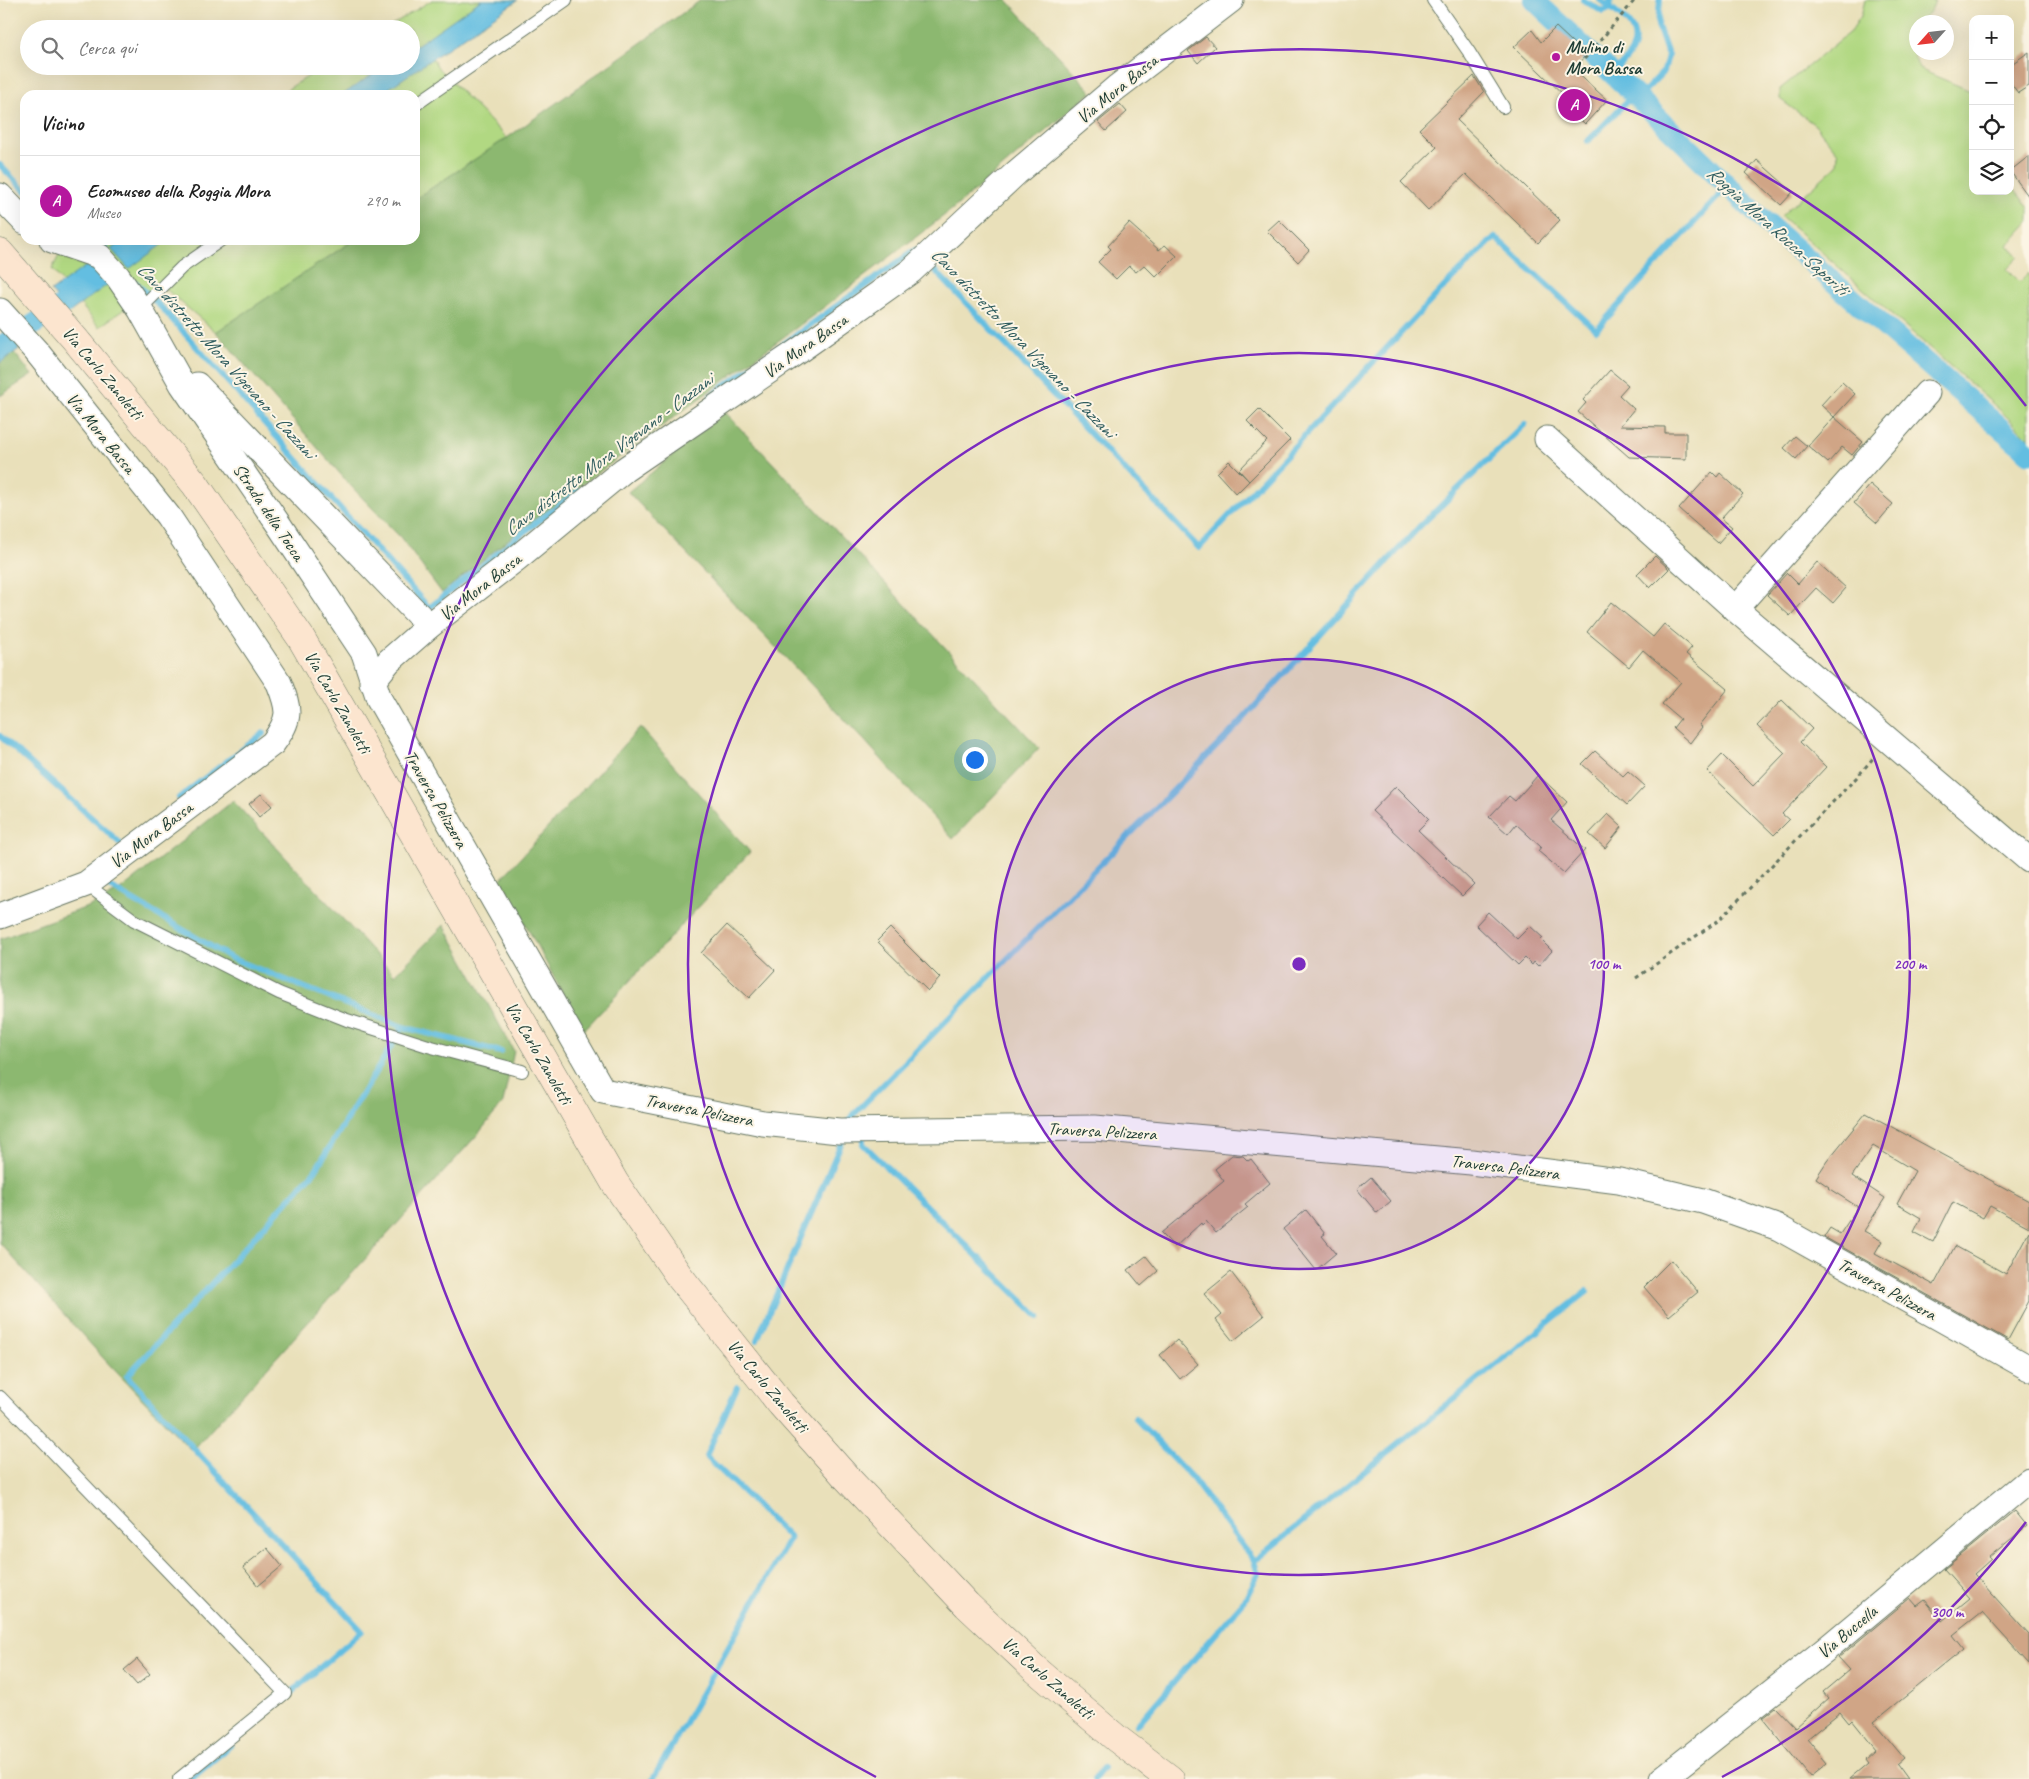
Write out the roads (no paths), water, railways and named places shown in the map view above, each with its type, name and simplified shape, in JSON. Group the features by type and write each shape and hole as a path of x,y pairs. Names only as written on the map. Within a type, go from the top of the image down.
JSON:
{"main road":[{"name":"Via Carlo Zanoletti","path":"0,252 196,484 301,638 610,1174 679,1276 781,1404 847,1478 967,1605 1041,1674 1116,1738 1170,1779"}],"street":[{"name":"Via Mora Bassa","path":"372,682 389,661 429,626 517,558 624,470 801,349 924,259 1016,173 1116,88 1231,0"},
{"path":"0,196 20,217"},
{"name":"Strada della Tocca","path":"67,245 99,256 118,277 146,302 159,345 182,384 364,653 372,682"},
{"name":"Via Mora Bassa","path":"0,916 92,879 273,743 285,727 287,708 279,683 168,516 36,351 1,311"},
{"name":"Strada della Tocca","path":"159,345 429,626"},
{"path":"1735,609 1927,393"},
{"path":"1548,439 1735,609 2029,860"},
{"name":"Traversa Pelizzera","path":"372,682 379,699 603,1091 763,1123 838,1130 1095,1128 1471,1162 1619,1181 1703,1201 1779,1228 2029,1368"},
{"name":"Via Buccella","path":"1662,1779 1826,1650 2029,1480"}],"lane":[{"path":"420,102 566,0"},
{"path":"1433,0 1503,106"},
{"path":"146,302 182,267 214,245"},
{"path":"92,879 134,920 271,989 348,1020 389,1034 522,1071"},
{"path":"0,1396 285,1693 179,1779"}],"water":[{"path":"481,0 518,0 420,67 420,43"},
{"path":"372,75 408,75 386,90 349,90"},
{"path":"117,245 161,245 129,269 111,249"},
{"path":"93,261 111,282 70,312 51,291"},
{"path":"5,331 19,349 0,363 0,335"}],"waterway":[{"name":"Roggia Mora Rocca-Saporiti","path":"1534,0 1765,222 2029,453"},
{"path":"1583,0 1603,12 1611,8 1610,0"},
{"path":"1600,0 1621,15 1632,28 1634,35 1631,52 1613,73"},
{"name":"Cavo distretto Mora Vigevano - Cazzani","path":"1638,98 1664,71 1668,55 1658,26 1660,0"},
{"path":"1588,141 1634,94"},
{"name":"Cavo distretto Mora Vigevano - Cazzani","path":"0,165 20,186"},
{"name":"Cavo distretto Mora Vigevano - Cazzani","path":"928,263 1199,548 1443,288 1495,237 1596,330 1728,186"},
{"name":"Cavo distretto Mora Vigevano - Cazzani","path":"102,245 106,249"},
{"name":"Cavo distretto Mora Vigevano - Cazzani","path":"711,396 915,250 921,256"},
{"name":"Cavo distretto Mora Vigevano - Cazzani","path":"136,283 162,308 429,608 525,531 579,491"},
{"path":"0,347 64,304"},
{"path":"847,1125 855,1113 1234,729 1419,527 1525,424"},
{"path":"179,798 264,733"},
{"path":"0,736 120,843"},
{"path":"100,881 231,958 403,1027 501,1052"},
{"path":"286,1697 362,1631 127,1376 315,1171 403,1027"},
{"path":"757,1340 843,1139"},
{"path":"863,1139 863,1144 1039,1317"},
{"path":"1254,1561 1587,1291"},
{"path":"653,1779 790,1538 706,1456 737,1387"},
{"path":"1135,1418 1192,1478 1254,1561 1258,1574 1245,1600 1137,1725"},
{"path":"191,1779 231,1745"},
{"path":"1094,1779 1103,1768"}],"place":[{"name":"Mulino di Mora Bassa","path":"1556,57"},
{"name":"Ecomuseo della Roggia Mora","path":"1574,105"}]}
